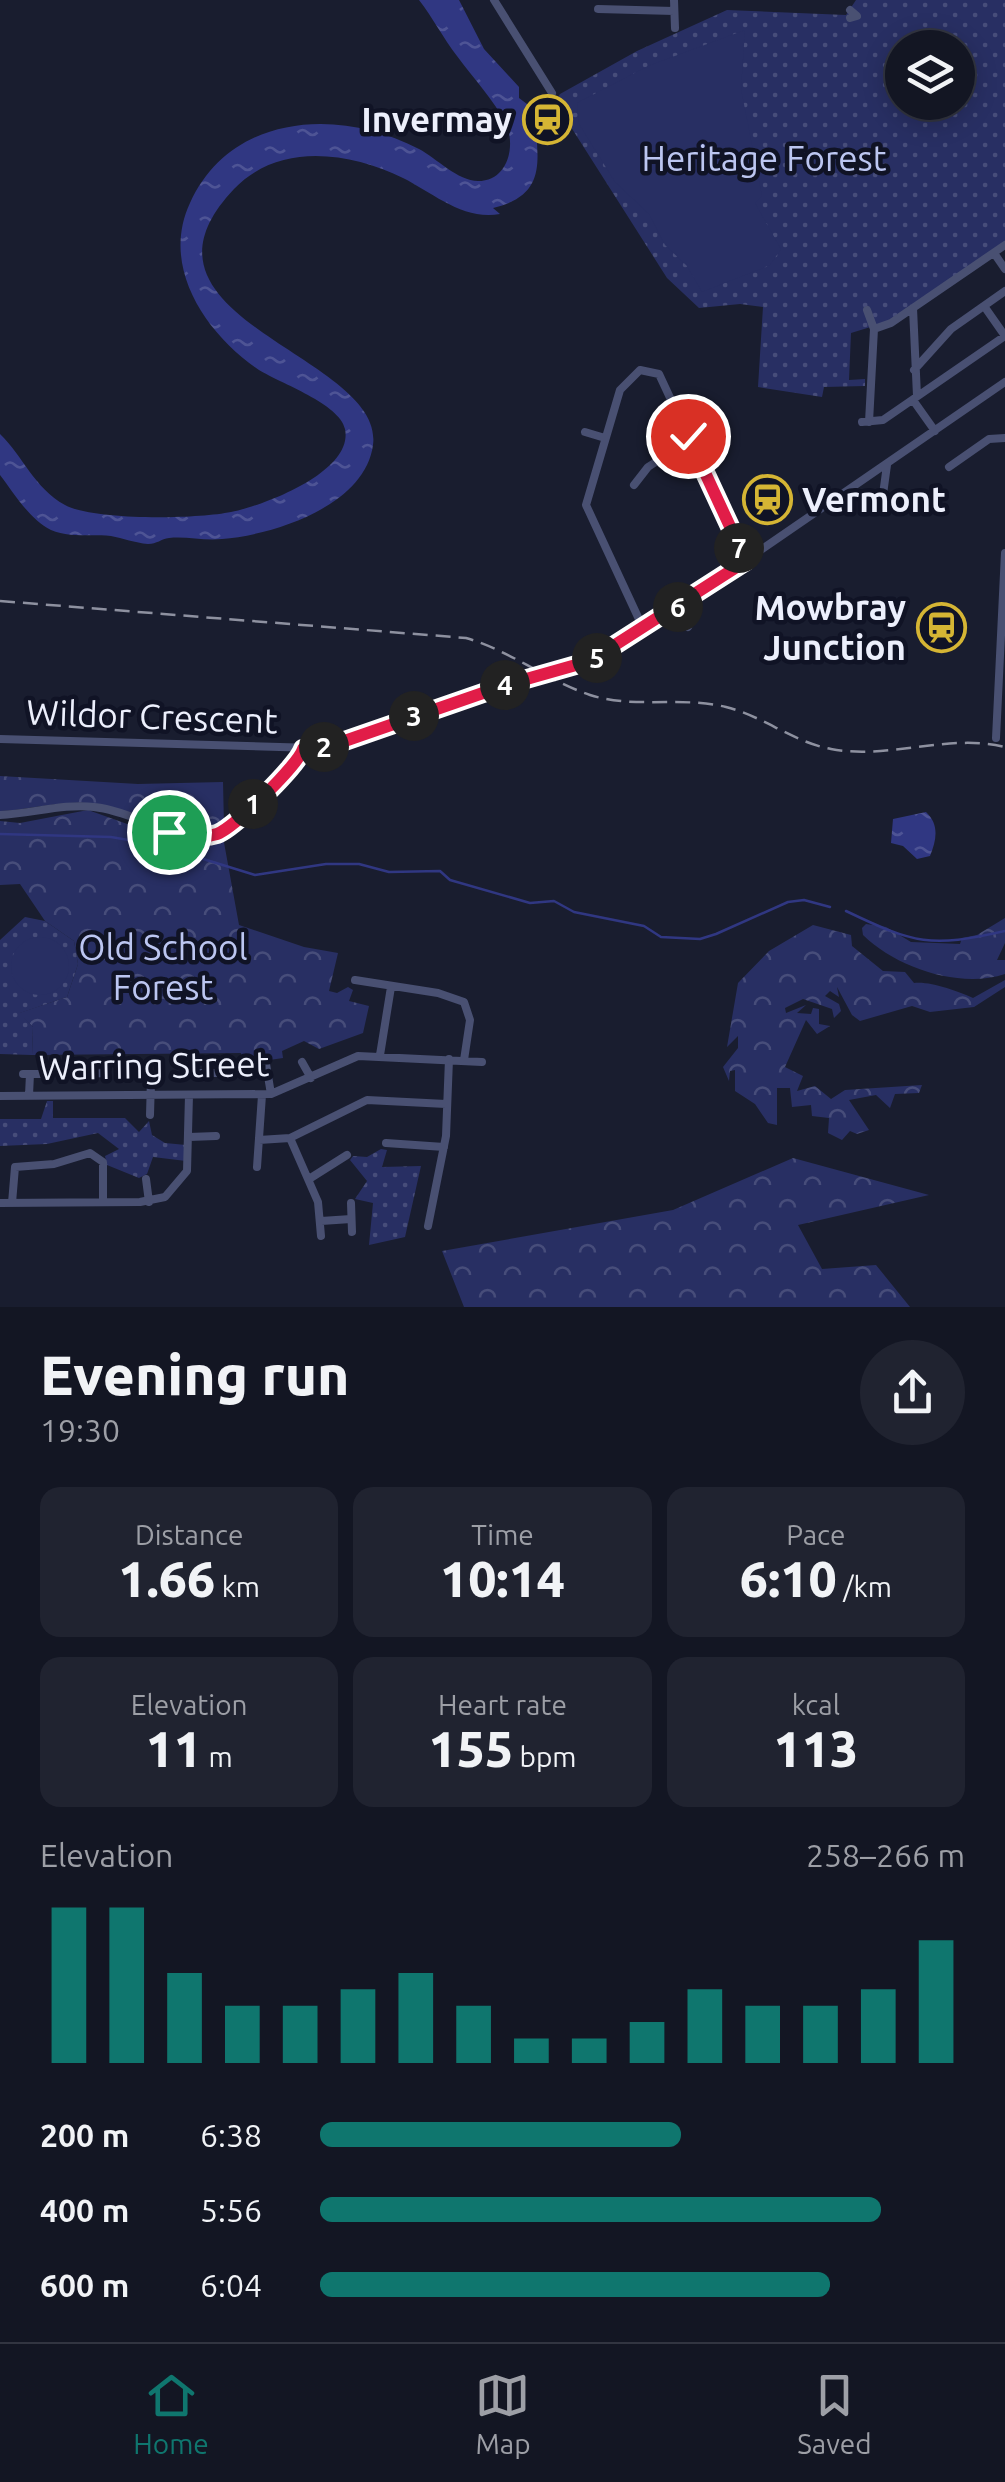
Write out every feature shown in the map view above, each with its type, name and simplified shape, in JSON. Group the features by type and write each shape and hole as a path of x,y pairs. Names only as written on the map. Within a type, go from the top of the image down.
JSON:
{"street":[{"path":"494,0 552,93"},
{"path":"674,0 674,28"},
{"path":"598,8 674,11"},
{"path":"874,328 889,325 1005,245"},
{"path":"994,253 1005,269"},
{"path":"914,370 949,331 1005,291"},
{"path":"868,310 874,328 866,422 883,420 1005,336 984,306"},
{"path":"912,308 915,398 934,431"},
{"path":"644,630 586,509 620,390 640,370 658,372 746,561"},
{"name":"Wildor Crescent","path":"0,740 303,749 336,744 590,661 676,609 1005,382"},
{"path":"585,432 605,438"},
{"path":"949,466 989,438 1005,438"},
{"path":"634,485 648,467 690,440"},
{"path":"881,508 887,465"},
{"path":"996,738 1005,553"},
{"path":"676,609 688,627"},
{"path":"1000,642 1005,658"},
{"path":"0,815 88,806 131,814 169,832 216,834 293,765 303,749"},
{"path":"355,980 471,1002 464,1060"},
{"path":"380,1055 391,987"},
{"name":"Warring Street","path":"0,1096 266,1094 310,1078 348,1058 380,1055 482,1062"},
{"path":"428,1226 444,1146 449,1059"},
{"path":"302,1062 310,1078"},
{"path":"257,1168 266,1064"},
{"path":"193,1073 223,1072"},
{"path":"207,1073 208,1095"},
{"path":"29,1096 26,1074 43,1074"},
{"path":"82,1074 108,1074"},
{"path":"95,1074 96,1095"},
{"path":"150,1115 151,1079"},
{"path":"0,1203 149,1202 165,1197 182,1180 189,1159 189,1095"},
{"path":"259,1140 290,1138 368,1100 446,1104"},
{"path":"189,1137 216,1136"},
{"path":"290,1138 309,1179 322,1221 321,1236"},
{"path":"386,1144 444,1146"},
{"path":"12,1203 15,1167 54,1164 90,1153 103,1162 103,1202"},
{"path":"309,1179 348,1155"},
{"path":"146,1180 149,1202"},
{"path":"350,1203 352,1232"},
{"path":"322,1221 351,1220"}],"green space":[{"name":"Heritage Forest","path":"856,0 1005,0 1005,241 890,321 851,333 849,380 865,379 865,386 824,387 822,397 758,387 763,307 740,304 699,308 667,278 555,102 560,94 637,51 727,10 846,15"},
{"path":"745,30 741,89 762,196 755,203 781,249 770,265 702,292 687,266 665,245 649,214 615,182 579,124 577,103 648,66"},
{"path":"0,776 138,784 223,782 224,827 193,832 110,807 83,803 0,811"},
{"name":"Old School Forest","path":"88,810 172,840 223,837 239,925 304,947 338,953 329,991 337,993 348,987 353,990 349,1001 369,1006 363,1033 319,1049 304,1041 282,1051 283,1058 243,1064 241,1053 32,1055 33,1027 19,1013 67,997 78,964 74,941 45,921 20,884 0,885 0,821 20,823"},
{"path":"25,917 45,921 74,941 78,964 67,997 20,1013 33,1027 32,1055 0,1054 0,940"},
{"path":"1005,918 1005,943 997,960 1005,960 1005,974 987,978 949,977 911,966 877,947 863,935 862,928 866,924 886,927 911,942 960,944 962,938 977,935"},
{"path":"813,925 851,935 852,946 883,971 905,972 914,983 936,985 973,998 1005,980 1005,987 974,1007 930,1012 912,1006 860,1021 852,1015 837,987 839,997 830,991 825,996 839,1004 841,1011 834,1018 832,1009 803,999 785,1008 786,1013 806,1005 797,1013 811,1014 813,1008 819,1009 819,1024 830,1026 817,1034 806,1020 785,1067 803,1076 797,1091 815,1086 831,1099 845,1090 922,1085 919,1093 895,1094 890,1108 876,1095 849,1100 869,1130 857,1134 850,1131 842,1140 828,1133 829,1118 812,1116 811,1105 792,1107 790,1088 777,1088 777,1125 768,1123 755,1104 735,1091 735,1070 730,1071 729,1081 723,1067 738,1048 738,1036 727,1047 738,983 769,951"},
{"path":"40,937 61,945 69,966 61,987 40,995 19,987 11,966 19,945"},
{"path":"47,1101 53,1101 53,1118 125,1118 139,1132 149,1121 152,1135 165,1143 186,1145 186,1161 153,1157 147,1174 139,1178 107,1165 105,1156 119,1149 98,1133 47,1144 0,1146 0,1119 41,1119"},
{"path":"387,1150 382,1167 421,1166 405,1237 369,1245 373,1203 355,1199 367,1181 350,1160"},
{"path":"793,1158 929,1195 798,1225 822,1269 876,1265 910,1307 464,1307 442,1251 673,1210"}],"water":[{"path":"419,0 459,0 484,49 519,87 519,98 535,110 538,156 533,182 525,193 493,208 500,214 487,215 461,210 403,178 360,162 315,156 293,158 252,174 234,189 205,234 206,271 227,303 339,385 365,413 373,445 366,466 353,485 314,513 290,524 243,536 169,538 148,544 111,536 65,534 43,525 0,475 0,434 54,498 79,510 122,516 231,512 303,484 335,459 344,445 341,420 321,403 259,370 222,338 206,318 185,274 182,227 190,203 208,173 232,151 260,135 290,126 356,127 388,136 419,149 470,180 488,179 503,169 510,142 506,124"},
{"path":"926,812 935,827 934,844 930,856 917,859 903,846 891,843 893,819"}],"waterway":[{"path":"0,834 111,837 158,845 255,875 326,864 359,864 389,872 440,871 450,880 530,903 554,901 574,912 644,926 661,937 700,939 788,902 804,900 830,907"},
{"path":"846,911 923,940 958,940 1005,931"}],"railway":[{"path":"0,601 466,638 590,695 623,701 692,702 726,707 831,749 874,751 962,743 1005,747"}],"place":[{"name":"Invermay","path":"547,119"},
{"name":"Vermont","path":"767,499"},
{"name":"Mowbray Junction","path":"941,627"}],"route":[{"path":"169,832 209,836 225,830 293,765 303,749 336,744 509,684 590,661 746,561 688,436"}]}
